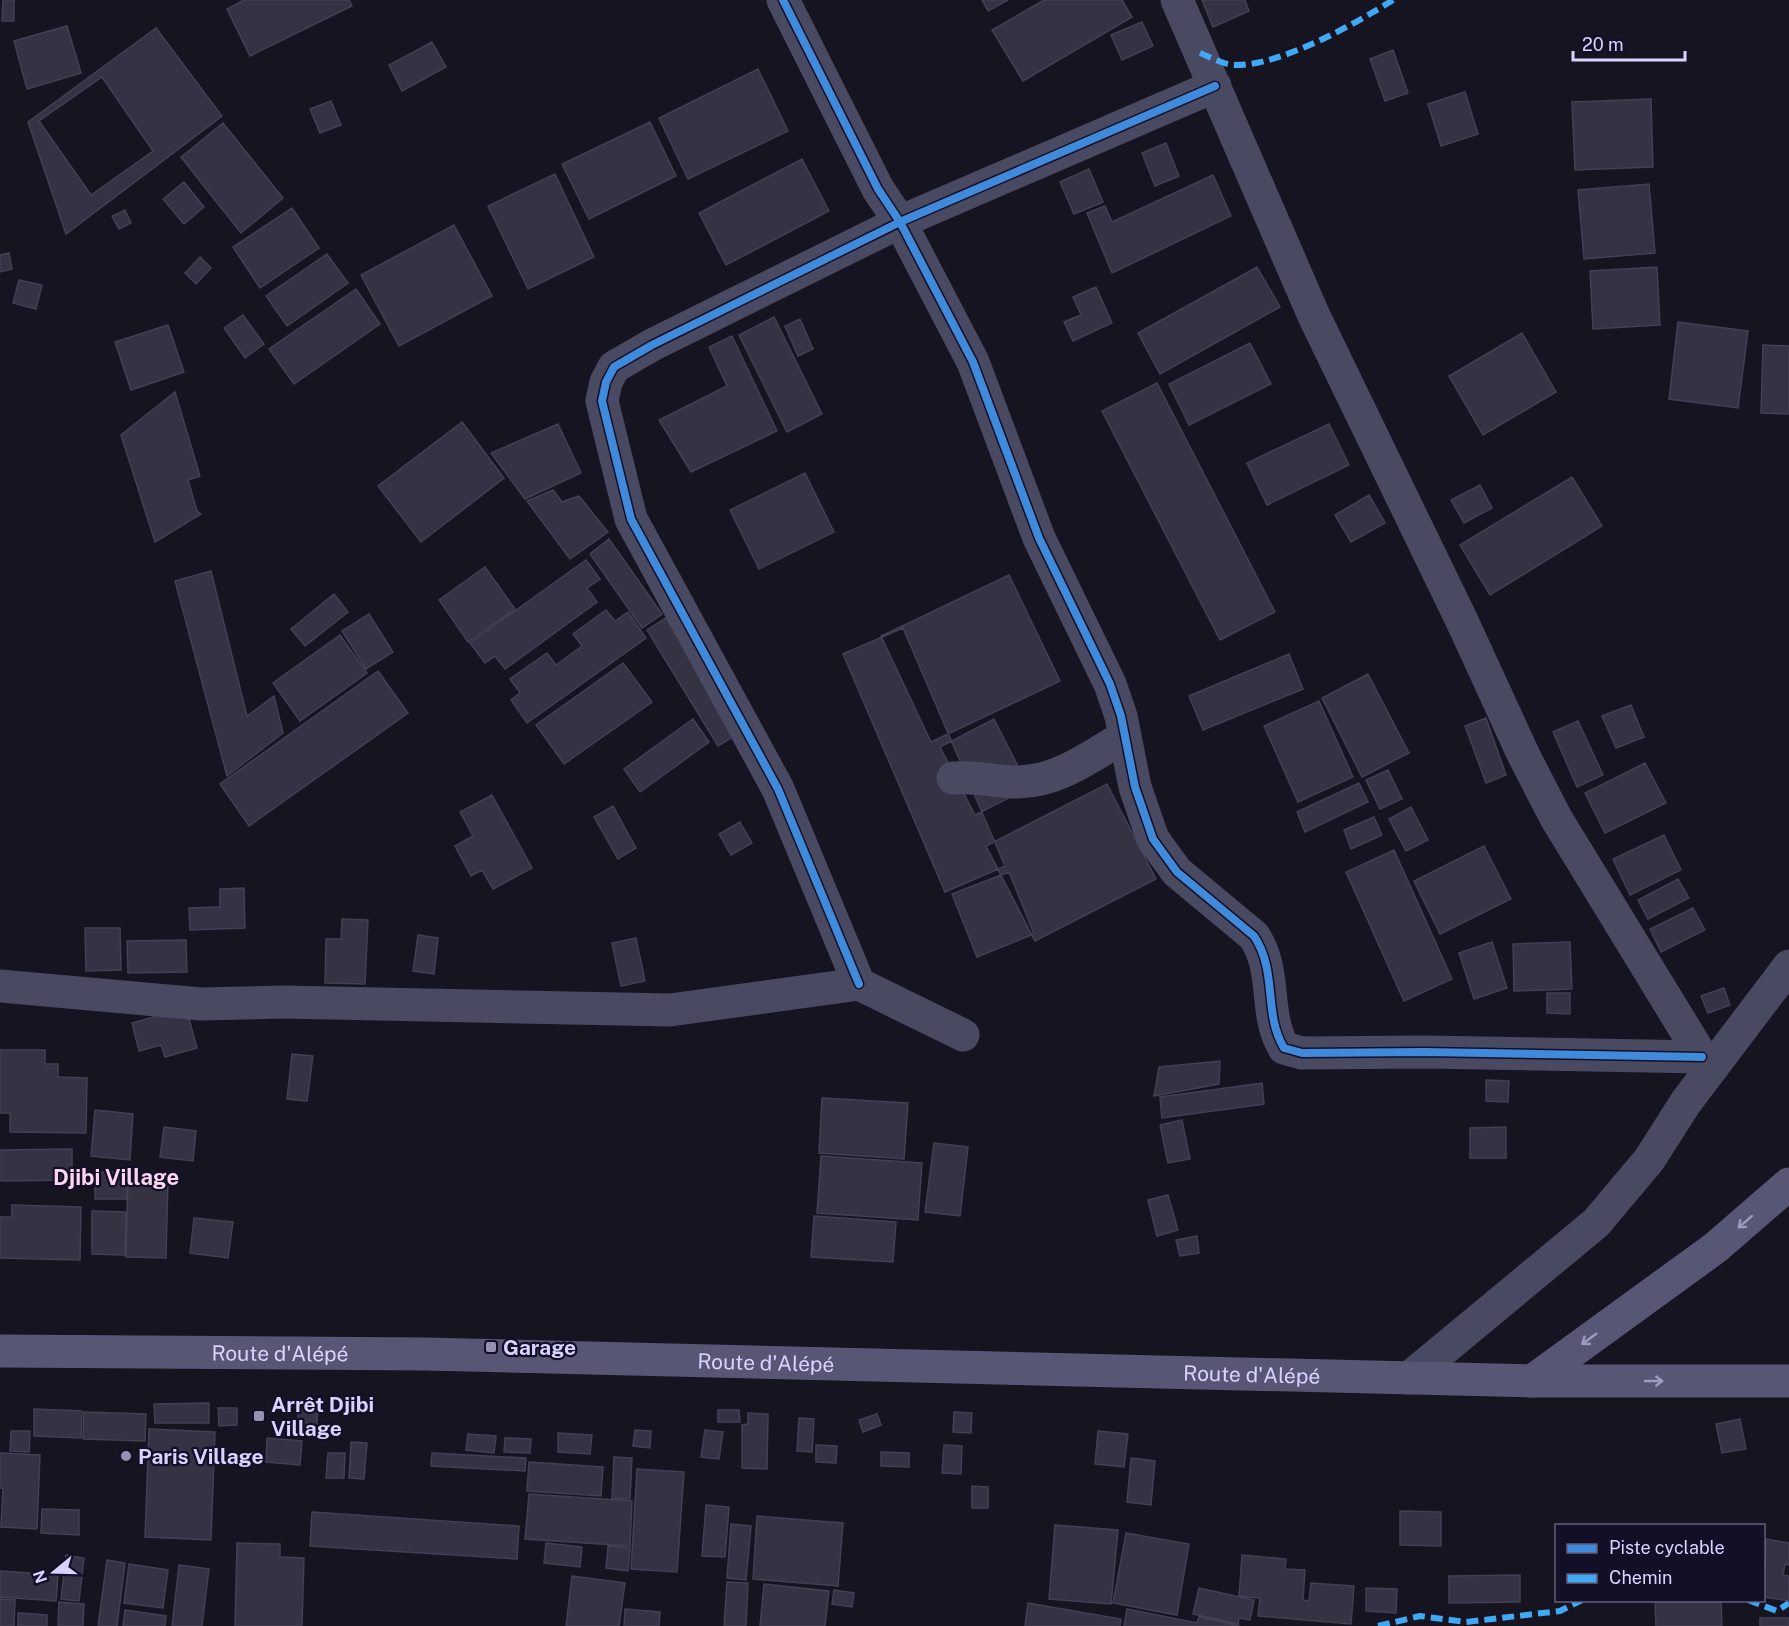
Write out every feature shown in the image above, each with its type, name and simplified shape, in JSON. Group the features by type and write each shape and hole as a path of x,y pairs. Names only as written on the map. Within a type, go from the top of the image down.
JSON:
{"main road":[{"path":"1532,1381 1714,1248 1789,1184"},
{"name":"Route d'Alépé","path":"0,1351 426,1354 1532,1381 1789,1381"}],"street":[{"path":"783,0 878,189 900,222 973,362 1039,538 1110,684 1125,736 1135,787 1153,839 1177,872 1254,936 1262,948 1267,962 1275,1027 1284,1048 1302,1053 1425,1052 1707,1062"},
{"path":"1178,0 1314,316 1462,621 1524,756 1556,818 1707,1062"},
{"path":"859,984 778,789 631,519 602,401 606,382 614,367 652,345 900,222 1215,86"},
{"path":"953,778 973,776 1016,782 1039,781 1084,761 1125,736"},
{"path":"1409,1378 1596,1223 1649,1160 1707,1062 1789,966"},
{"path":"0,986 201,1004 296,1002 670,1010 859,984 963,1035"}],"building":[{"path":"3,0 14,0 14,21 2,21"},
{"path":"244,0 349,0 352,6 250,56 227,9"},
{"path":"982,0 1008,0 988,11"},
{"path":"1044,0 1122,0 1132,17 1023,81 992,30"},
{"path":"1202,0 1245,0 1249,11 1213,27"},
{"path":"1142,22 1153,46 1122,60 1111,35"},
{"path":"67,26 81,73 27,89 14,41"},
{"path":"156,28 222,116 66,234 28,122","holes":["102,77 153,151 91,195 39,121"]},
{"path":"432,42 446,67 402,91 389,65"},
{"path":"1393,50 1408,93 1385,101 1370,59"},
{"path":"758,69 788,131 688,179 659,118"},
{"path":"1465,92 1478,134 1441,146 1428,104"},
{"path":"1651,99 1653,167 1575,170 1572,102"},
{"path":"331,101 341,125 320,133 310,109"},
{"path":"650,122 676,176 589,219 562,164"},
{"path":"223,123 283,198 241,233 181,157"},
{"path":"1166,143 1179,176 1155,186 1142,153"},
{"path":"802,159 829,211 726,265 699,213"},
{"path":"1089,169 1103,202 1074,214 1060,182"},
{"path":"555,174 594,257 528,289 488,206"},
{"path":"1213,175 1231,216 1112,273 1087,213 1105,206 1112,222"},
{"path":"184,182 204,207 184,224 163,199"},
{"path":"1649,184 1655,253 1584,259 1578,190"},
{"path":"292,208 319,248 260,288 233,247"},
{"path":"125,210 131,223 119,229 112,216"},
{"path":"454,225 492,296 399,346 361,275"},
{"path":"9,253 12,269 0,272 0,255"},
{"path":"327,254 348,283 287,326 266,296"},
{"path":"200,257 211,268 196,284 185,273"},
{"path":"1257,267 1280,307 1160,374 1138,333"},
{"path":"1657,267 1660,325 1593,329 1590,271"},
{"path":"19,280 42,285 36,309 13,303"},
{"path":"1096,287 1112,323 1073,341 1064,322 1081,315 1073,297"},
{"path":"356,289 380,324 294,384 269,349"},
{"path":"243,315 264,344 245,358 224,328"},
{"path":"774,317 822,414 787,432 739,335"},
{"path":"800,319 813,349 798,356 785,326"},
{"path":"1678,322 1748,331 1738,408 1669,399"},
{"path":"168,325 184,372 131,390 115,342"},
{"path":"1522,333 1556,392 1483,435 1449,376"},
{"path":"732,336 777,431 691,472 659,420 727,386 709,347"},
{"path":"1250,343 1271,384 1189,425 1169,384"},
{"path":"1763,345 1789,346 1789,414 1761,413"},
{"path":"1157,383 1275,612 1220,640 1102,411"},
{"path":"175,392 200,476 188,480 197,511 201,514 155,542 121,435"},
{"path":"462,422 504,478 421,542 378,486"},
{"path":"558,424 581,473 525,499 491,453"},
{"path":"1329,424 1349,465 1267,505 1247,463"},
{"path":"805,473 834,532 759,569 730,510"},
{"path":"1572,477 1602,526 1490,595 1460,545"},
{"path":"1480,485 1492,508 1464,523 1451,500"},
{"path":"553,490 562,502 579,496 608,532 570,559 527,501"},
{"path":"1369,495 1385,523 1351,542 1335,515"},
{"path":"609,539 662,614 642,628 590,554"},
{"path":"586,560 600,579 587,588 597,602 505,669 495,656 485,663 470,643"},
{"path":"485,567 515,609 468,642 439,600"},
{"path":"211,571 247,716 274,696 283,733 227,776 175,581"},
{"path":"1009,575 1060,681 931,742 881,636"},
{"path":"334,594 348,612 305,646 291,629"},
{"path":"606,610 615,621 628,612 646,638 527,723 511,700 520,693 510,679 547,653 556,665 582,646 573,634"},
{"path":"369,614 393,652 366,669 342,631"},
{"path":"666,618 738,734 718,746 647,630"},
{"path":"903,628 1005,866 945,892 843,654"},
{"path":"340,635 367,673 300,721 273,683"},
{"path":"1289,654 1303,689 1203,730 1189,696"},
{"path":"623,663 652,702 564,764 536,725"},
{"path":"378,671 408,713 249,826 220,784"},
{"path":"1368,674 1409,753 1362,777 1322,698"},
{"path":"1319,701 1353,777 1298,802 1264,726"},
{"path":"1631,705 1644,737 1616,748 1602,716"},
{"path":"1486,718 1506,775 1486,783 1465,726"},
{"path":"693,719 709,742 640,792 624,769"},
{"path":"994,719 1029,788 975,815 940,747"},
{"path":"1578,721 1603,775 1577,787 1553,732"},
{"path":"1645,763 1666,803 1605,833 1585,793"},
{"path":"1388,770 1402,799 1380,809 1366,780"},
{"path":"1359,783 1368,802 1305,832 1297,812"},
{"path":"1107,784 1156,879 1035,941 986,846"},
{"path":"492,795 532,868 493,889 482,870 471,876 455,846 473,836 460,812"},
{"path":"613,806 636,848 618,859 594,817"},
{"path":"1411,807 1428,840 1406,851 1389,819"},
{"path":"1374,817 1382,835 1351,849 1344,830"},
{"path":"740,822 752,843 731,855 719,834"},
{"path":"1664,835 1681,870 1630,895 1613,859"},
{"path":"1484,846 1511,899 1440,934 1414,881"},
{"path":"1394,850 1452,979 1404,1001 1346,872"},
{"path":"1009,872 1034,934 977,957 952,894"},
{"path":"1678,879 1689,898 1648,919 1638,900"},
{"path":"244,888 245,928 190,930 189,908 220,907 220,889"},
{"path":"1693,908 1705,930 1661,952 1650,929"},
{"path":"342,919 368,920 365,984 325,983 326,939 341,939"},
{"path":"85,928 120,928 121,970 86,971"},
{"path":"418,935 438,938 434,974 413,971"},
{"path":"636,938 645,981 621,986 612,943"},
{"path":"186,940 187,972 128,973 127,941"},
{"path":"1492,942 1507,988 1474,999 1459,953"},
{"path":"1570,942 1572,989 1514,991 1513,944"},
{"path":"1724,988 1730,1005 1708,1013 1701,996"},
{"path":"1547,993 1570,993 1570,1014 1547,1013"},
{"path":"186,1008 197,1048 165,1057 161,1045 139,1051 132,1023"},
{"path":"0,1050 45,1050 45,1064 58,1064 58,1077 87,1078 86,1133 10,1132 10,1113 0,1113"},
{"path":"292,1054 313,1056 307,1101 287,1099"},
{"path":"1220,1061 1219,1084 1154,1096 1159,1067"},
{"path":"1486,1080 1509,1081 1508,1102 1486,1101"},
{"path":"1262,1083 1264,1104 1162,1118 1160,1097"},
{"path":"822,1098 908,1103 904,1159 819,1153"},
{"path":"95,1110 133,1114 130,1160 91,1156"},
{"path":"1182,1120 1190,1159 1168,1163 1160,1125"},
{"path":"164,1127 196,1131 193,1161 160,1157"},
{"path":"1506,1127 1506,1158 1470,1158 1470,1128"},
{"path":"934,1143 968,1147 960,1216 925,1212"},
{"path":"72,1149 72,1180 1,1181 1,1150"},
{"path":"821,1156 922,1163 918,1220 817,1213"},
{"path":"95,1172 127,1172 127,1199 95,1199"},
{"path":"128,1179 168,1180 166,1258 126,1257"},
{"path":"1168,1195 1178,1230 1157,1236 1148,1200"},
{"path":"12,1205 81,1207 80,1260 0,1258 0,1217 12,1217"},
{"path":"92,1211 126,1212 125,1255 92,1254"},
{"path":"814,1216 896,1222 893,1262 811,1257"},
{"path":"194,1218 233,1222 228,1258 190,1253"},
{"path":"1197,1236 1199,1253 1180,1256 1176,1240"},
{"path":"209,1403 209,1423 155,1423 154,1404"},
{"path":"299,1407 318,1408 316,1435 297,1433"},
{"path":"218,1408 237,1408 237,1425 219,1426"},
{"path":"34,1409 82,1411 81,1438 34,1436"},
{"path":"718,1410 739,1410 740,1422 718,1422"},
{"path":"84,1412 146,1414 145,1441 83,1439"},
{"path":"954,1412 972,1413 971,1433 953,1432"},
{"path":"748,1413 768,1414 767,1469 742,1468 742,1425 748,1424"},
{"path":"877,1414 881,1425 863,1432 859,1420"},
{"path":"799,1418 814,1419 812,1452 797,1451"},
{"path":"1740,1419 1746,1449 1722,1453 1716,1424"},
{"path":"149,1429 215,1432 211,1540 145,1537"},
{"path":"635,1430 651,1431 650,1448 633,1446"},
{"path":"705,1430 723,1432 719,1459 701,1457"},
{"path":"11,1431 30,1431 29,1452 10,1451"},
{"path":"1098,1431 1128,1434 1124,1467 1095,1464"},
{"path":"558,1433 592,1435 590,1454 558,1452"},
{"path":"468,1434 496,1436 494,1453 466,1450"},
{"path":"267,1438 302,1441 300,1465 266,1462"},
{"path":"505,1438 531,1439 530,1453 504,1452"},
{"path":"351,1442 367,1443 364,1479 349,1478"},
{"path":"816,1445 837,1446 836,1463 816,1462"},
{"path":"944,1445 962,1446 961,1474 942,1473"},
{"path":"881,1452 909,1453 909,1467 881,1466"},
{"path":"0,1453 40,1455 37,1529 1,1527 3,1488 0,1488"},
{"path":"328,1453 345,1453 344,1478 326,1478"},
{"path":"432,1453 526,1458 525,1471 431,1466"},
{"path":"614,1457 632,1458 630,1499 612,1498"},
{"path":"1131,1458 1155,1461 1151,1505 1127,1502"},
{"path":"529,1462 603,1467 601,1496 527,1491"},
{"path":"637,1469 684,1472 677,1572 631,1569"},
{"path":"972,1486 988,1487 988,1508 972,1508"},
{"path":"529,1494 632,1501 630,1546 525,1539"},
{"path":"706,1505 729,1507 725,1557 702,1556"},
{"path":"42,1509 79,1510 79,1535 41,1533"},
{"path":"1400,1511 1441,1512 1441,1546 1400,1545"},
{"path":"312,1512 519,1526 517,1559 310,1546"},
{"path":"757,1516 843,1523 838,1586 753,1579"},
{"path":"731,1524 751,1526 746,1580 727,1578"},
{"path":"1055,1525 1118,1530 1111,1604 1049,1599"},
{"path":"1126,1533 1189,1544 1177,1615 1113,1603"},
{"path":"1766,1539 1789,1543 1789,1565 1785,1564 1783,1575 1789,1576 1789,1601 1765,1597"},
{"path":"237,1543 280,1544 280,1557 304,1558 302,1626 235,1626"},
{"path":"546,1543 582,1547 580,1567 544,1563"},
{"path":"608,1546 630,1548 628,1571 606,1568"},
{"path":"66,1555 84,1558 79,1601 61,1599"},
{"path":"1242,1555 1286,1559 1285,1569 1305,1570 1303,1600 1309,1601 1311,1583 1354,1586 1351,1624 1258,1616 1260,1598 1239,1596"},
{"path":"107,1560 125,1563 117,1626 98,1626"},
{"path":"129,1564 168,1570 163,1608 124,1603"},
{"path":"179,1565 209,1569 202,1626 172,1626"},
{"path":"0,1571 58,1575 56,1601 0,1597"},
{"path":"1520,1575 1520,1602 1449,1603 1449,1576"},
{"path":"572,1576 625,1583 619,1626 566,1626"},
{"path":"727,1582 748,1583 746,1626 724,1626"},
{"path":"764,1584 829,1591 825,1626 760,1626"},
{"path":"1199,1588 1254,1600 1250,1620 1239,1618 1238,1624 1193,1614"},
{"path":"1366,1588 1397,1589 1396,1613 1366,1611"},
{"path":"834,1590 854,1593 852,1607 832,1604"},
{"path":"0,1599 15,1600 14,1626 0,1626"},
{"path":"59,1602 84,1604 83,1626 58,1626"},
{"path":"1655,1602 1721,1602 1722,1626 1656,1626"},
{"path":"1028,1603 1121,1619 1120,1626 1025,1626"},
{"path":"625,1609 660,1612 659,1626 624,1626"},
{"path":"1127,1609 1197,1623 1199,1617 1240,1626 1124,1626"},
{"path":"125,1610 166,1616 165,1626 123,1626"},
{"path":"18,1613 47,1615 47,1626 18,1626"},
{"path":"1760,1618 1789,1618 1789,1626 1760,1626"}],"marked path":[{"path":"1200,53 1231,65 1273,59 1317,42 1393,0"},
{"path":"1378,1626 1420,1616 1466,1622 1560,1611 1578,1602"},
{"path":"1753,1602 1777,1611 1789,1603"}],"cycle path":[{"path":"783,0 878,189 900,222 973,362 1039,538 1110,684 1121,716 1135,787 1153,839 1177,872 1254,936 1266,964 1274,1021 1284,1048 1302,1053 1425,1052 1702,1057"},
{"path":"859,984 778,789 631,519 602,401 606,382 614,367 652,345 900,222 1215,86"}],"place":[{"name":"Garage","path":"491,1347"},
{"name":"Arrêt Djibi Village","path":"259,1416"},
{"name":"Paris Village","path":"126,1456"}],"district":[{"name":"Djibi Village","path":"116,1177"}]}
